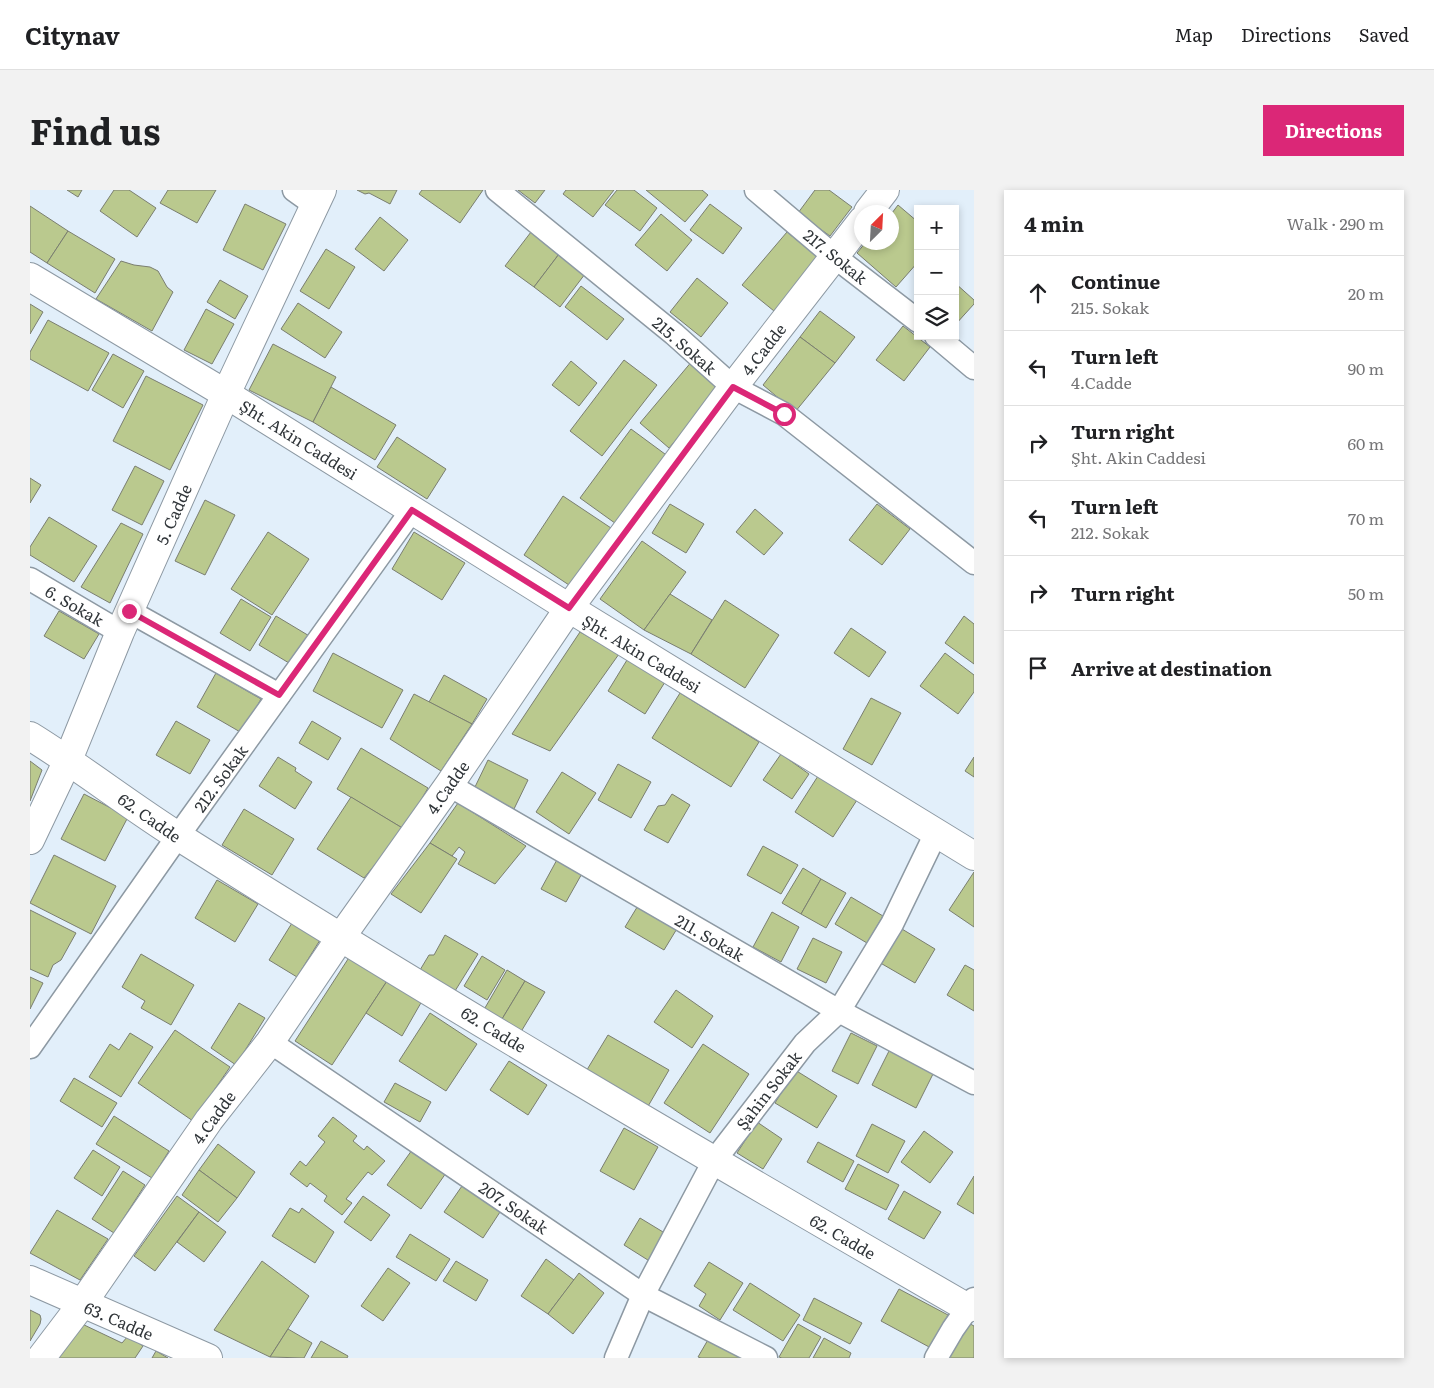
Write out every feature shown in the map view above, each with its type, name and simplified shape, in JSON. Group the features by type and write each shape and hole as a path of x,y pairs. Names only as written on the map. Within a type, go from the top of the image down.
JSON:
{"street":[{"name":"215. Sokak","path":"497,190 674,334 733,387 784,414 974,563"},
{"name":"217. Sokak","path":"756,190 835,257 914,318"},
{"path":"873,205 884,190"},
{"name":"5. Cadde","path":"30,840 68,760 124,621 226,394 310,195"},
{"name":"4.Cadde","path":"41,1358 82,1304 209,1120 270,1042 341,937 449,785 569,608 733,387 854,232"},
{"name":"Şht. Akin Caddesi","path":"30,277 226,394 569,608 974,856"},
{"path":"941,340 974,368"},
{"name":"212. Sokak","path":"30,1047 178,836 412,510"},
{"name":"6. Sokak","path":"30,579 124,621 279,695"},
{"name":"62. Cadde","path":"30,736 178,836 341,937 714,1161 971,1304"},
{"name":"211. Sokak","path":"449,785 839,1011 974,1083"},
{"name":"Şahin Sokak","path":"616,1358 643,1295 714,1161 805,1043 839,1011 892,924 936,833"},
{"name":"207. Sokak","path":"270,1042 643,1295 766,1358"},
{"name":"63. Cadde","path":"30,1280 208,1358"},
{"path":"936,1358 953,1329 971,1304"}],"building":[{"path":"67,190 82,190 78,197"},
{"path":"114,190 129,190 156,208 137,237 100,211"},
{"path":"168,190 216,190 197,223 160,203"},
{"path":"357,190 397,190 390,204 369,193 365,194"},
{"path":"422,190 483,190 460,223 419,194"},
{"path":"518,190 545,190 535,203"},
{"path":"566,190 614,190 593,217 563,194"},
{"path":"617,190 634,190 657,208 640,231 605,205"},
{"path":"646,190 702,190 708,195 685,222"},
{"path":"815,190 829,190 852,207 830,236 798,213"},
{"path":"245,204 286,224 263,270 223,250"},
{"path":"710,204 742,228 723,254 690,230"},
{"path":"30,206 68,231 47,263 30,252"},
{"path":"899,206 914,219 914,267 896,287 857,253 859,250 899,250"},
{"path":"661,214 692,240 667,271 635,245"},
{"path":"380,217 408,240 384,271 355,249"},
{"path":"68,231 115,259 95,293 47,263"},
{"path":"531,232 559,254 534,287 505,266"},
{"path":"787,232 819,258 774,311 742,285"},
{"path":"326,249 355,267 329,309 300,291"},
{"path":"559,254 585,274 560,307 534,287"},
{"path":"121,261 150,267 158,271 167,287 173,292 152,331 96,299"},
{"path":"697,278 728,303 701,337 670,312"},
{"path":"220,280 248,296 235,319 207,302"},
{"path":"581,286 624,319 607,340 565,307"},
{"path":"959,287 974,300 974,304 959,321"},
{"path":"298,303 342,332 325,358 281,329"},
{"path":"30,304 43,312 30,334"},
{"path":"206,309 234,324 212,364 184,350"},
{"path":"820,311 855,337 835,363 800,337"},
{"path":"48,320 109,353 88,391 30,359 30,352"},
{"path":"903,326 914,335 914,340 921,340 930,347 904,381 876,360"},
{"path":"800,337 835,363 795,412 763,385"},
{"path":"273,344 336,377 313,422 249,390"},
{"path":"113,354 144,371 123,408 92,390"},
{"path":"624,360 657,385 602,456 570,431"},
{"path":"693,360 723,385 669,448 640,423"},
{"path":"571,361 597,383 579,406 552,385"},
{"path":"146,376 203,405 170,470 113,441"},
{"path":"331,387 396,425 375,460 313,422"},
{"path":"631,429 669,457 619,526 580,498"},
{"path":"397,437 446,469 427,499 377,467"},
{"path":"135,466 164,481 142,525 112,510"},
{"path":"30,478 41,485 30,503"},
{"path":"563,496 611,528 572,587 524,555"},
{"path":"205,500 235,515 205,575 175,561"},
{"path":"670,504 704,524 686,553 652,533"},
{"path":"877,504 910,529 882,565 849,540"},
{"path":"755,509 783,533 764,555 736,532"},
{"path":"49,517 97,546 74,582 30,555 30,547"},
{"path":"121,523 143,534 110,603 81,587"},
{"path":"268,532 309,559 272,615 231,589"},
{"path":"414,532 465,563 442,600 392,569"},
{"path":"642,541 686,572 644,630 600,599"},
{"path":"670,594 712,620 691,654 644,630"},
{"path":"241,599 271,617 250,651 220,633"},
{"path":"725,600 779,635 745,688 691,654"},
{"path":"59,611 99,634 84,659 44,636"},
{"path":"276,616 311,637 294,666 259,645"},
{"path":"964,616 974,624 974,664 945,643"},
{"path":"851,628 886,652 869,677 834,653"},
{"path":"580,632 619,654 550,751 512,734"},
{"path":"333,653 403,690 382,728 313,691"},
{"path":"945,653 974,675 974,692 958,714 920,686"},
{"path":"627,660 665,682 645,714 608,691"},
{"path":"216,673 261,699 242,733 197,707"},
{"path":"444,675 487,699 472,724 429,702"},
{"path":"680,693 759,742 731,787 652,738"},
{"path":"414,694 472,724 441,771 390,739"},
{"path":"871,698 901,713 872,765 843,749"},
{"path":"176,721 210,740 190,774 156,755"},
{"path":"312,721 341,738 328,760 299,743"},
{"path":"361,748 428,788 404,829 337,789"},
{"path":"781,754 809,774 792,799 763,780"},
{"path":"278,757 296,768 295,771 312,782 295,809 259,786"},
{"path":"974,757 974,777 965,771"},
{"path":"488,760 528,780 514,809 474,789"},
{"path":"30,761 42,770 30,801"},
{"path":"618,764 651,782 631,818 598,800"},
{"path":"562,772 596,793 569,834 536,812"},
{"path":"818,776 857,800 833,837 795,812"},
{"path":"84,794 128,817 105,861 61,839"},
{"path":"672,794 690,805 668,843 644,830 658,806 665,805"},
{"path":"351,797 404,829 364,878 317,849"},
{"path":"458,803 526,846 495,884 458,864 465,852 459,847 452,856 430,843"},
{"path":"244,809 294,839 272,875 222,845"},
{"path":"430,843 457,859 421,913 391,894"},
{"path":"763,846 798,865 781,894 747,875"},
{"path":"54,855 116,886 91,934 30,903"},
{"path":"559,856 584,870 566,902 541,889"},
{"path":"803,868 821,879 801,914 782,903"},
{"path":"974,872 974,927 949,910"},
{"path":"821,879 846,893 826,928 801,914"},
{"path":"217,880 258,904 235,942 195,918"},
{"path":"851,897 883,916 867,943 835,924"},
{"path":"639,904 678,927 664,950 625,927"},
{"path":"30,910 76,933 61,960 53,965 48,977 30,969"},
{"path":"772,912 799,927 781,962 753,947"},
{"path":"292,923 320,940 297,977 269,960"},
{"path":"897,926 935,949 915,983 877,961"},
{"path":"445,935 478,954 455,991 420,970 429,955 434,955"},
{"path":"813,938 842,952 826,983 797,969"},
{"path":"141,954 194,985 171,1025 141,1008 145,1001 122,987"},
{"path":"350,956 387,981 332,1065 295,1041"},
{"path":"482,956 505,970 487,1000 464,986"},
{"path":"965,965 974,970 974,1011 947,995"},
{"path":"507,970 525,981 499,1024 482,1013"},
{"path":"30,977 43,983 30,1009"},
{"path":"387,981 422,1001 402,1036 366,1013"},
{"path":"525,981 545,992 519,1035 499,1024"},
{"path":"676,990 713,1016 692,1048 654,1022"},
{"path":"239,1003 265,1018 236,1065 211,1048"},
{"path":"430,1013 477,1044 446,1091 399,1061"},
{"path":"175,1030 230,1067 193,1121 138,1083"},
{"path":"130,1033 153,1047 121,1097 89,1077 110,1044 119,1050"},
{"path":"851,1033 877,1046 858,1084 832,1071"},
{"path":"608,1035 669,1070 647,1108 585,1073"},
{"path":"703,1044 749,1074 710,1133 664,1103"},
{"path":"890,1049 934,1072 916,1108 872,1085"},
{"path":"509,1061 547,1085 528,1115 490,1090"},
{"path":"795,1070 837,1096 817,1128 775,1103"},
{"path":"74,1078 117,1103 102,1127 60,1101"},
{"path":"395,1083 431,1102 420,1122 384,1102"},
{"path":"114,1116 169,1151 152,1178 96,1144"},
{"path":"333,1117 357,1136 353,1141 364,1150 367,1146 385,1161 372,1175 368,1172 346,1199 352,1203 342,1215 324,1201 327,1196 310,1183 307,1187 290,1174 300,1161 306,1166 325,1142 318,1136"},
{"path":"757,1122 782,1139 763,1169 737,1153"},
{"path":"872,1124 905,1141 888,1173 856,1156"},
{"path":"624,1128 658,1147 634,1190 600,1171"},
{"path":"924,1131 953,1152 930,1183 901,1162"},
{"path":"818,1142 854,1161 843,1182 807,1162"},
{"path":"218,1144 255,1172 237,1198 199,1170"},
{"path":"93,1150 120,1167 102,1196 74,1178"},
{"path":"412,1150 446,1173 421,1209 387,1185"},
{"path":"858,1164 899,1185 886,1210 845,1189"},
{"path":"199,1170 237,1198 218,1222 182,1195"},
{"path":"123,1171 145,1185 114,1233 92,1219"},
{"path":"974,1176 974,1214 957,1204"},
{"path":"462,1186 500,1212 483,1238 444,1212"},
{"path":"904,1191 941,1212 924,1239 888,1219"},
{"path":"177,1196 199,1212 155,1271 134,1256"},
{"path":"363,1196 390,1215 371,1241 344,1222"},
{"path":"290,1208 299,1213 302,1208 334,1232 315,1263 272,1236"},
{"path":"57,1210 108,1239 80,1280 30,1253"},
{"path":"199,1212 226,1232 204,1262 177,1242"},
{"path":"640,1218 668,1235 651,1262 624,1245"},
{"path":"410,1234 450,1259 436,1281 396,1257"},
{"path":"546,1259 574,1280 548,1314 521,1296"},
{"path":"262,1261 309,1296 270,1357 214,1330"},
{"path":"456,1261 488,1280 476,1301 443,1281"},
{"path":"709,1262 743,1283 720,1320 699,1306 706,1294 694,1286"},
{"path":"388,1268 410,1283 383,1321 361,1306"},
{"path":"579,1273 604,1293 573,1334 548,1314"},
{"path":"750,1283 800,1315 783,1341 733,1310"},
{"path":"899,1289 948,1315 931,1348 881,1321"},
{"path":"814,1298 862,1323 850,1344 803,1320"},
{"path":"30,1310 40,1315 41,1319 30,1341"},
{"path":"963,1320 974,1326 974,1358 945,1358"},
{"path":"80,1323 122,1343 128,1336 143,1346 135,1358 57,1358"},
{"path":"798,1324 821,1337 809,1358 779,1357"},
{"path":"288,1329 312,1343 304,1358 270,1357"},
{"path":"709,1338 744,1358 698,1357"},
{"path":"824,1338 851,1353 849,1358 813,1358"},
{"path":"321,1341 348,1356 347,1358 311,1358"},
{"path":"156,1351 168,1358 152,1358"}],"route":[{"path":"129,611 279,695 412,510 569,608 733,387 784,414"}]}
